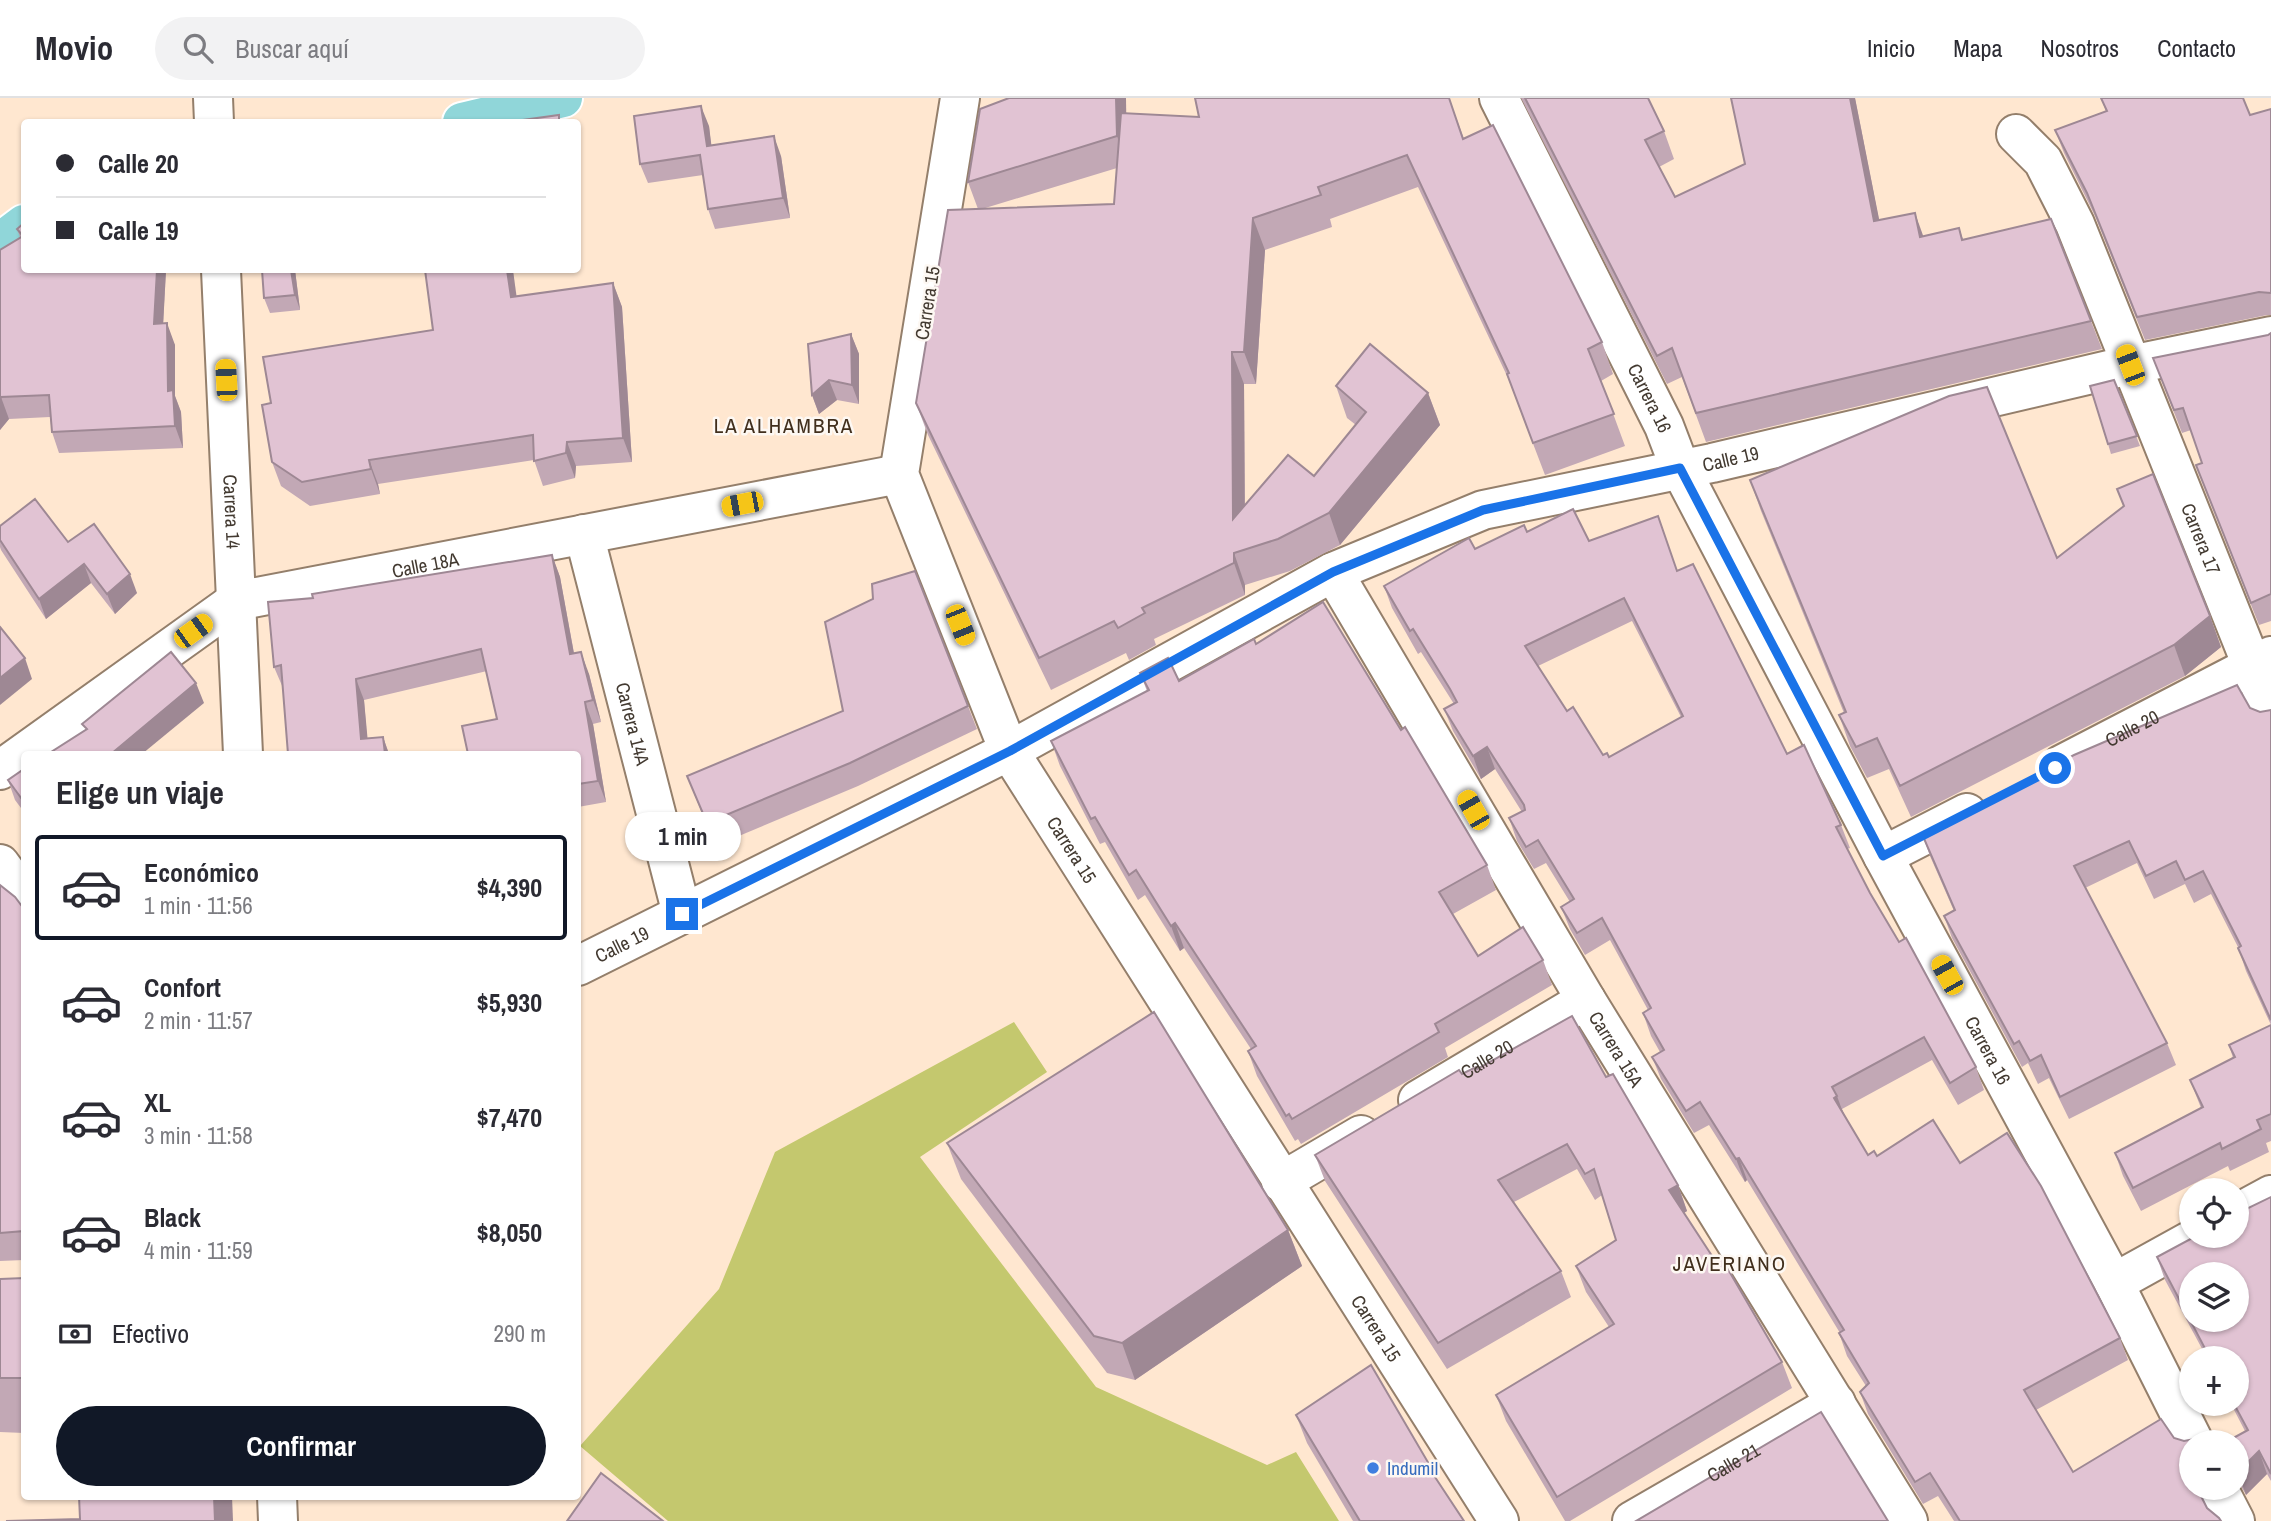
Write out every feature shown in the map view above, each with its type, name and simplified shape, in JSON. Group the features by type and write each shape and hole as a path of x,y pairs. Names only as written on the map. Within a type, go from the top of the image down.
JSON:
{"main road":[{"path":"475,119 563,98"},
{"path":"0,242 21,226"}],"street":[{"path":"213,98 214,119"},
{"name":"Carrera 15","path":"960,98 900,474 1010,751 1281,1182 1499,1521"},
{"name":"Carrera 16","path":"1499,98 1664,426 1680,468 1883,856 2114,1283 2188,1430"},
{"name":"Carrera 17","path":"2015,134 2043,161 2075,223 2130,365 2261,662 2271,713"},
{"name":"Carrera 14","path":"221,273 243,751"},
{"name":"Calle 19","path":"581,964 1010,751 1333,572 1483,510 1712,463 2130,365 2271,336"},
{"name":"Calle 18A","path":"27,751 236,601 900,474"},
{"name":"Carrera 14A","path":"584,534 682,914"},
{"name":"Carrera 15A","path":"1333,572 1586,1000 1908,1521"},
{"name":"Calle 20","path":"2030,780 2261,662"},
{"name":"Calle 18A","path":"0,770 21,755"},
{"path":"1883,856 1993,799"},
{"path":"0,864 21,893"},
{"name":"Calle 20","path":"1281,1182 1586,1000"},
{"path":"2249,1207 2271,1195"},
{"path":"2114,1283 2179,1247"},
{"name":"Calle 21","path":"1632,1521 1836,1404"},
{"path":"277,1500 278,1521"},
{"path":"2224,1500 2235,1521"}],"green space":[{"path":"1014,1022 1047,1072 920,1157 1096,1387 1267,1465 1296,1452 1339,1521 668,1521 581,1445 719,1289 775,1152"}],"building":[{"path":"1009,98 1116,98 1117,136 968,182 980,109"},
{"path":"1195,98 1449,98 1463,139 1493,125 1602,342 1588,349 1614,414 1533,443 1507,374 1509,373 1407,155 1318,187 1321,195 1253,218 1244,352 1232,352 1233,519 1288,455 1314,476 1366,412 1336,386 1370,344 1428,393 1329,513 1278,539 1234,553 1234,563 1142,608 1145,613 1118,628 1114,621 1039,658 916,403 948,210 1114,204 1121,113 1199,117"},
{"path":"1525,98 1648,98 1664,131 1645,140 1675,197 1745,164 1731,98 1850,98 1874,221 1915,213 1920,237 1959,228 1962,240 2051,219 2091,321 1696,413 1672,348 1657,356"},
{"path":"2101,98 2243,98 2250,115 2271,109 2271,293 2259,292 2137,317 2087,193 2055,130 2107,111"},
{"path":"701,106 707,146 774,136 783,198 708,209 700,155 640,164 634,116"},
{"path":"559,115 559,119 530,119"},
{"path":"21,237 21,273 157,273 154,324 167,323 168,391 173,390 175,426 52,432 49,395 0,399 0,250"},
{"path":"262,273 291,273 295,295 264,298"},
{"path":"425,273 507,273 511,297 613,283 623,438 567,442 566,453 534,461 533,435 369,460 371,469 302,482 272,462 262,405 271,403 263,357 433,330"},
{"path":"2271,333 2271,594 2251,603 2196,465 2202,463 2183,408 2174,410 2153,358"},
{"path":"851,334 852,385 829,380 812,395 808,344"},
{"path":"2114,380 2137,436 2108,444 2090,386"},
{"path":"1987,387 2057,558 2124,506 2117,489 2153,474 2210,616 2174,645 1900,786 1877,738 1856,747 1839,715 1846,712 1750,480 1949,396"},
{"path":"35,499 68,542 94,524 130,574 107,594 84,564 39,599 0,540 0,526"},
{"path":"1573,509 1589,541 1658,516 1677,571 1693,564 1787,754 1804,745 1841,825 1836,827 1870,893 1899,942 1906,938 1976,1067 1950,1083 1924,1037 1832,1087 1837,1096 1834,1098 1868,1155 1874,1151 1877,1156 1933,1120 1960,1163 2007,1133 2041,1186 2120,1338 2024,1390 2073,1472 2161,1419 2174,1438 2179,1440 2179,1500 2203,1500 2207,1508 2221,1521 1960,1521 1930,1473 1915,1482 1860,1392 1869,1383 1839,1333 1844,1330 1739,1158 1736,1159 1700,1102 1686,1111 1652,1057 1664,1050 1643,1013 1651,1008 1602,918 1577,933 1561,907 1574,899 1538,840 1526,847 1509,818 1525,810 1524,805 1487,747 1473,756 1444,709 1457,702 1384,586 1469,538 1475,549 1524,525 1527,532","holes":["1624,598 1683,716 1609,757 1607,753 1603,755 1573,707 1567,711 1525,646"]},
{"path":"552,555 570,654 581,652 593,700 585,702 598,781 581,784 581,751 467,751 462,726 497,719 481,649 356,679 361,739 383,737 385,751 288,751 281,665 274,667 268,602 313,598 312,594"},
{"path":"915,571 968,706 850,763 707,823 687,776 843,711 825,622 873,599 872,584"},
{"path":"1323,602 1401,730 1405,727 1487,865 1439,892 1478,956 1523,927 1543,960 1435,1024 1439,1032 1292,1119 1289,1114 1286,1116 1248,1051 1256,1046 1175,923 1171,926 1136,870 1129,875 1095,817 1091,819 1051,741 1149,690 1140,673 1168,658 1179,681 1254,639 1256,644"},
{"path":"0,627 25,658 0,678"},
{"path":"171,652 196,683 115,751 53,751 87,729 82,724"},
{"path":"2237,685 2250,708 2260,712 2271,710 2271,1020 2238,948 2241,946 2203,871 2185,880 2176,861 2146,876 2129,841 2074,866 2167,1043 2060,1097 2041,1055 2030,1061 2019,1041 2014,1044 1944,916 1955,910 1922,834 2074,755"},
{"path":"21,771 21,798 8,780"},
{"path":"0,885 21,905 21,1231 0,1233"},
{"path":"1154,1012 1288,1230 1122,1343 1094,1336 947,1143"},
{"path":"1572,1016 1606,1077 1613,1074 1678,1185 1669,1190 1716,1262 1722,1259 1782,1362 1557,1497 1496,1395 1614,1324 1576,1266 1616,1240 1594,1169 1585,1174 1567,1144 1498,1180 1561,1271 1438,1343 1315,1155 1459,1070 1462,1074 1476,1067 1477,1069"},
{"path":"2271,1025 2271,1114 2257,1120 2261,1129 2222,1149 2220,1143 2133,1188 2115,1153 2203,1107 2190,1080 2235,1057 2229,1045"},
{"path":"2271,1197 2271,1474 2259,1451 2249,1461 2249,1430 2240,1416 2249,1416 2249,1346 2204,1346 2196,1332 2249,1332 2249,1262 2179,1262 2179,1299 2157,1257 2179,1245 2179,1248 2249,1248 2249,1208"},
{"path":"21,1278 21,1378 0,1378 0,1279"},
{"name":"Indumil","path":"1371,1365 1429,1464 1427,1465 1464,1521 1360,1521 1296,1415"},
{"path":"1821,1412 1888,1521 1636,1521"},
{"path":"601,1473 663,1521 567,1521"},
{"path":"79,1500 214,1500 215,1521 6,1521 80,1519"}],"place":[{"name":"Indumil","path":"1373,1468"}],"district":[{"name":"LA ALHAMBRA","path":"784,425"},
{"name":"JAVERIANO","path":"1730,1263"}],"route":[{"path":"682,914 1010,751 1333,572 1483,510 1680,468 1883,856 2055,768"}]}
